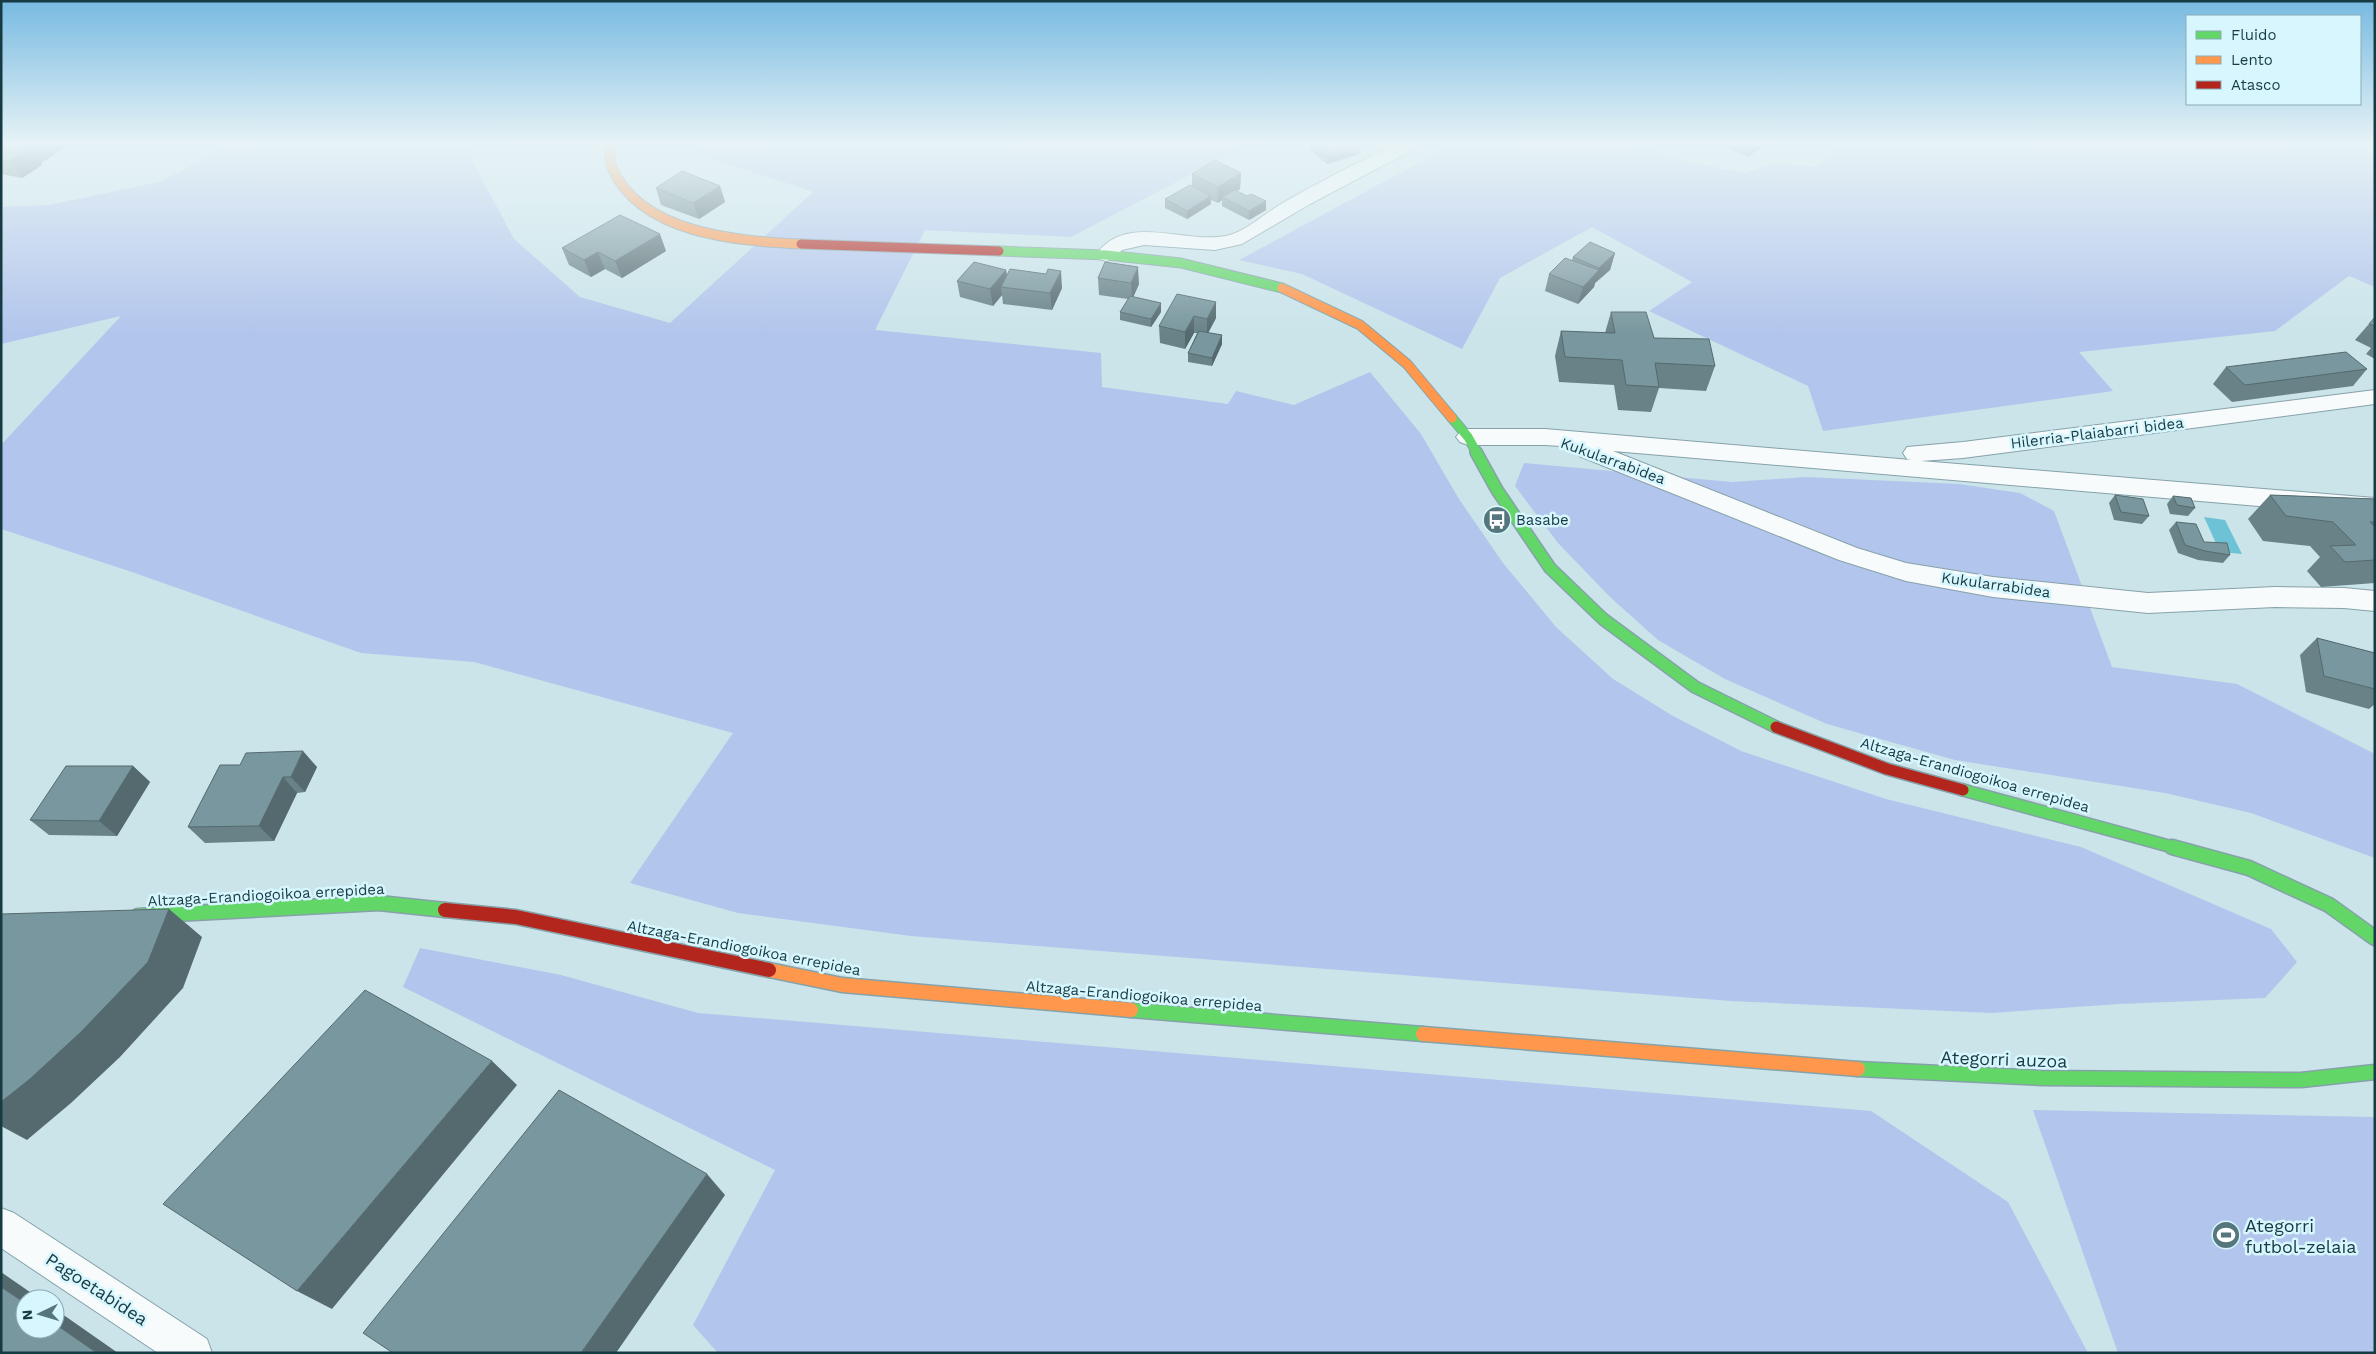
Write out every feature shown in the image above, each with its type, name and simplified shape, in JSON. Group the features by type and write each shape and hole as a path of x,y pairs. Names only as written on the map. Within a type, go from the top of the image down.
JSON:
{"street":[{"name":"Altzaga-Erandiogoikoa errepidea","path":"646,208 653,214 705,232 752,242 1106,254 1181,263 1279,286 1360,325 1407,364 1468,437 1497,490 1550,568 1603,620 1695,688 1777,726 1887,769 2248,868 2329,905 2375,938"},
{"path":"1106,254 1117,242 1135,238 1213,245 1232,242 1288,208"},
{"name":"Hilerria-Plaiabarri bidea","path":"1818,458 1964,450 2375,397"},
{"path":"1468,437 1545,437"},
{"name":"Kukularrabidea","path":"1545,437 1818,458 2375,507"},
{"name":"Kukularrabidea","path":"1545,437 1610,458 1848,554 1906,572 1993,587 2148,603 2275,597 2344,598 2375,601"},
{"name":"Altzaga-Erandiogoikoa errepidea","path":"131,917 379,903 516,917 842,985 1631,1052"},
{"name":"Ategorri auzoa","path":"1631,1052 1895,1072 2042,1078 2301,1080 2375,1072"},
{"name":"Pagoetabidea","path":"1,1226 193,1353"}],"shaded area":[{"path":"1,208 498,208 514,239 580,297 670,323 795,208 1126,208 1071,237 925,230 875,330 1101,353 1102,387 1228,404 1236,391 1294,405 1370,372 1421,434 1459,499 1503,563 1556,627 1613,679 1673,716 1741,751 1886,799 2081,847 2271,929 2297,962 2265,998 2119,1004 1991,1013 1731,1001 911,936 738,913 630,883 733,733 474,662 361,653 132,572 1,529 1,445 121,316 1,344"},
{"path":"1335,208 2375,208 2375,287 2349,276 2275,331 2079,352 2113,391 1823,431 1808,386 1649,311 1692,282 1592,227 1500,278 1462,349 1302,274 1239,260"},
{"path":"1524,463 1732,482 1806,477 1959,484 2020,493 2054,511 2112,667 2237,684 2375,754 2375,858 2251,813 2165,793 1955,760 1827,724 1725,679 1658,640 1610,597 1558,543 1515,486"},
{"path":"2204,517 2225,520 2242,554 2220,552"},
{"path":"420,948 561,975 698,1013 1871,1111 2008,1202 2088,1353 718,1353 693,1325 775,1170 403,987"},
{"name":"Ategorri futbol-zelaia","path":"2033,1110 2375,1117 2375,1353 2118,1353"}],"building":[{"path":"620,215 660,234 615,261 598,252 584,260 562,248"},
{"path":"1590,242 1615,253 1599,268 1573,257"},
{"path":"1565,258 1599,270 1583,287 1549,274"},
{"path":"974,262 1006,270 990,289 957,281"},
{"path":"1105,262 1138,267 1131,283 1098,278"},
{"path":"1010,269 1046,274 1048,269 1061,271 1050,293 1001,287"},
{"path":"1177,294 1216,302 1207,319 1194,316 1185,332 1159,326"},
{"path":"1130,296 1161,303 1151,319 1120,312"},
{"path":"1611,312 1646,312 1654,338 1709,339 1715,366 1655,363 1659,387 1626,385 1622,360 1565,357 1561,331 1615,333"},
{"path":"2375,317 2375,326 2369,324"},
{"path":"1199,331 1222,335 1212,358 1188,353"},
{"path":"2346,352 2367,369 2245,385 2226,367"},
{"path":"2115,495 2143,499 2149,516 2121,512"},
{"path":"2270,495 2375,499 2375,522 2370,522 2375,527 2375,560 2345,562 2330,546 2356,545 2333,522 2286,516"},
{"path":"2173,496 2191,498 2195,508 2177,505"},
{"path":"2176,522 2196,524 2204,542 2227,543 2230,555 2205,551 2185,545"},
{"path":"2317,638 2375,653 2375,689 2324,676"},
{"path":"303,751 291,777 283,777 259,826 188,827 220,765 240,765 246,753"},
{"path":"66,766 133,766 99,821 30,820"},
{"path":"169,909 148,962 81,1032 30,1079 1,1102 1,914"},
{"path":"365,990 492,1061 297,1291 163,1204"},
{"path":"559,1090 707,1174 581,1353 393,1353 363,1333"},
{"path":"1,1287 15,1296 15,1339 65,1339 65,1331 97,1353 1,1353"}],"traffic: fast":[{"path":"999,251 1106,255 1181,263 1282,288"},
{"path":"1452,418 1468,437 1497,490 1550,568 1603,619 1695,687 1776,727"},
{"path":"1963,790 2249,868 2329,905 2375,938"},
{"path":"138,916 379,903 445,910"},
{"path":"1131,1010 1423,1034"},
{"path":"1858,1069 2042,1078 2301,1080 2375,1072"}],"traffic: slow":[{"path":"646,208 668,220 694,230 750,240 801,244"},
{"path":"1282,288 1360,325 1407,364 1452,418"},
{"path":"769,970 842,985 1131,1010"},
{"path":"1423,1034 1858,1069"}],"traffic: jam":[{"path":"801,244 999,251"},
{"path":"1776,727 1887,769 1963,790"},
{"path":"445,910 516,917 769,970"}],"place":[{"name":"Basabe","path":"1497,520"},
{"name":"Ategorri futbol-zelaia","path":"2226,1235"}]}
